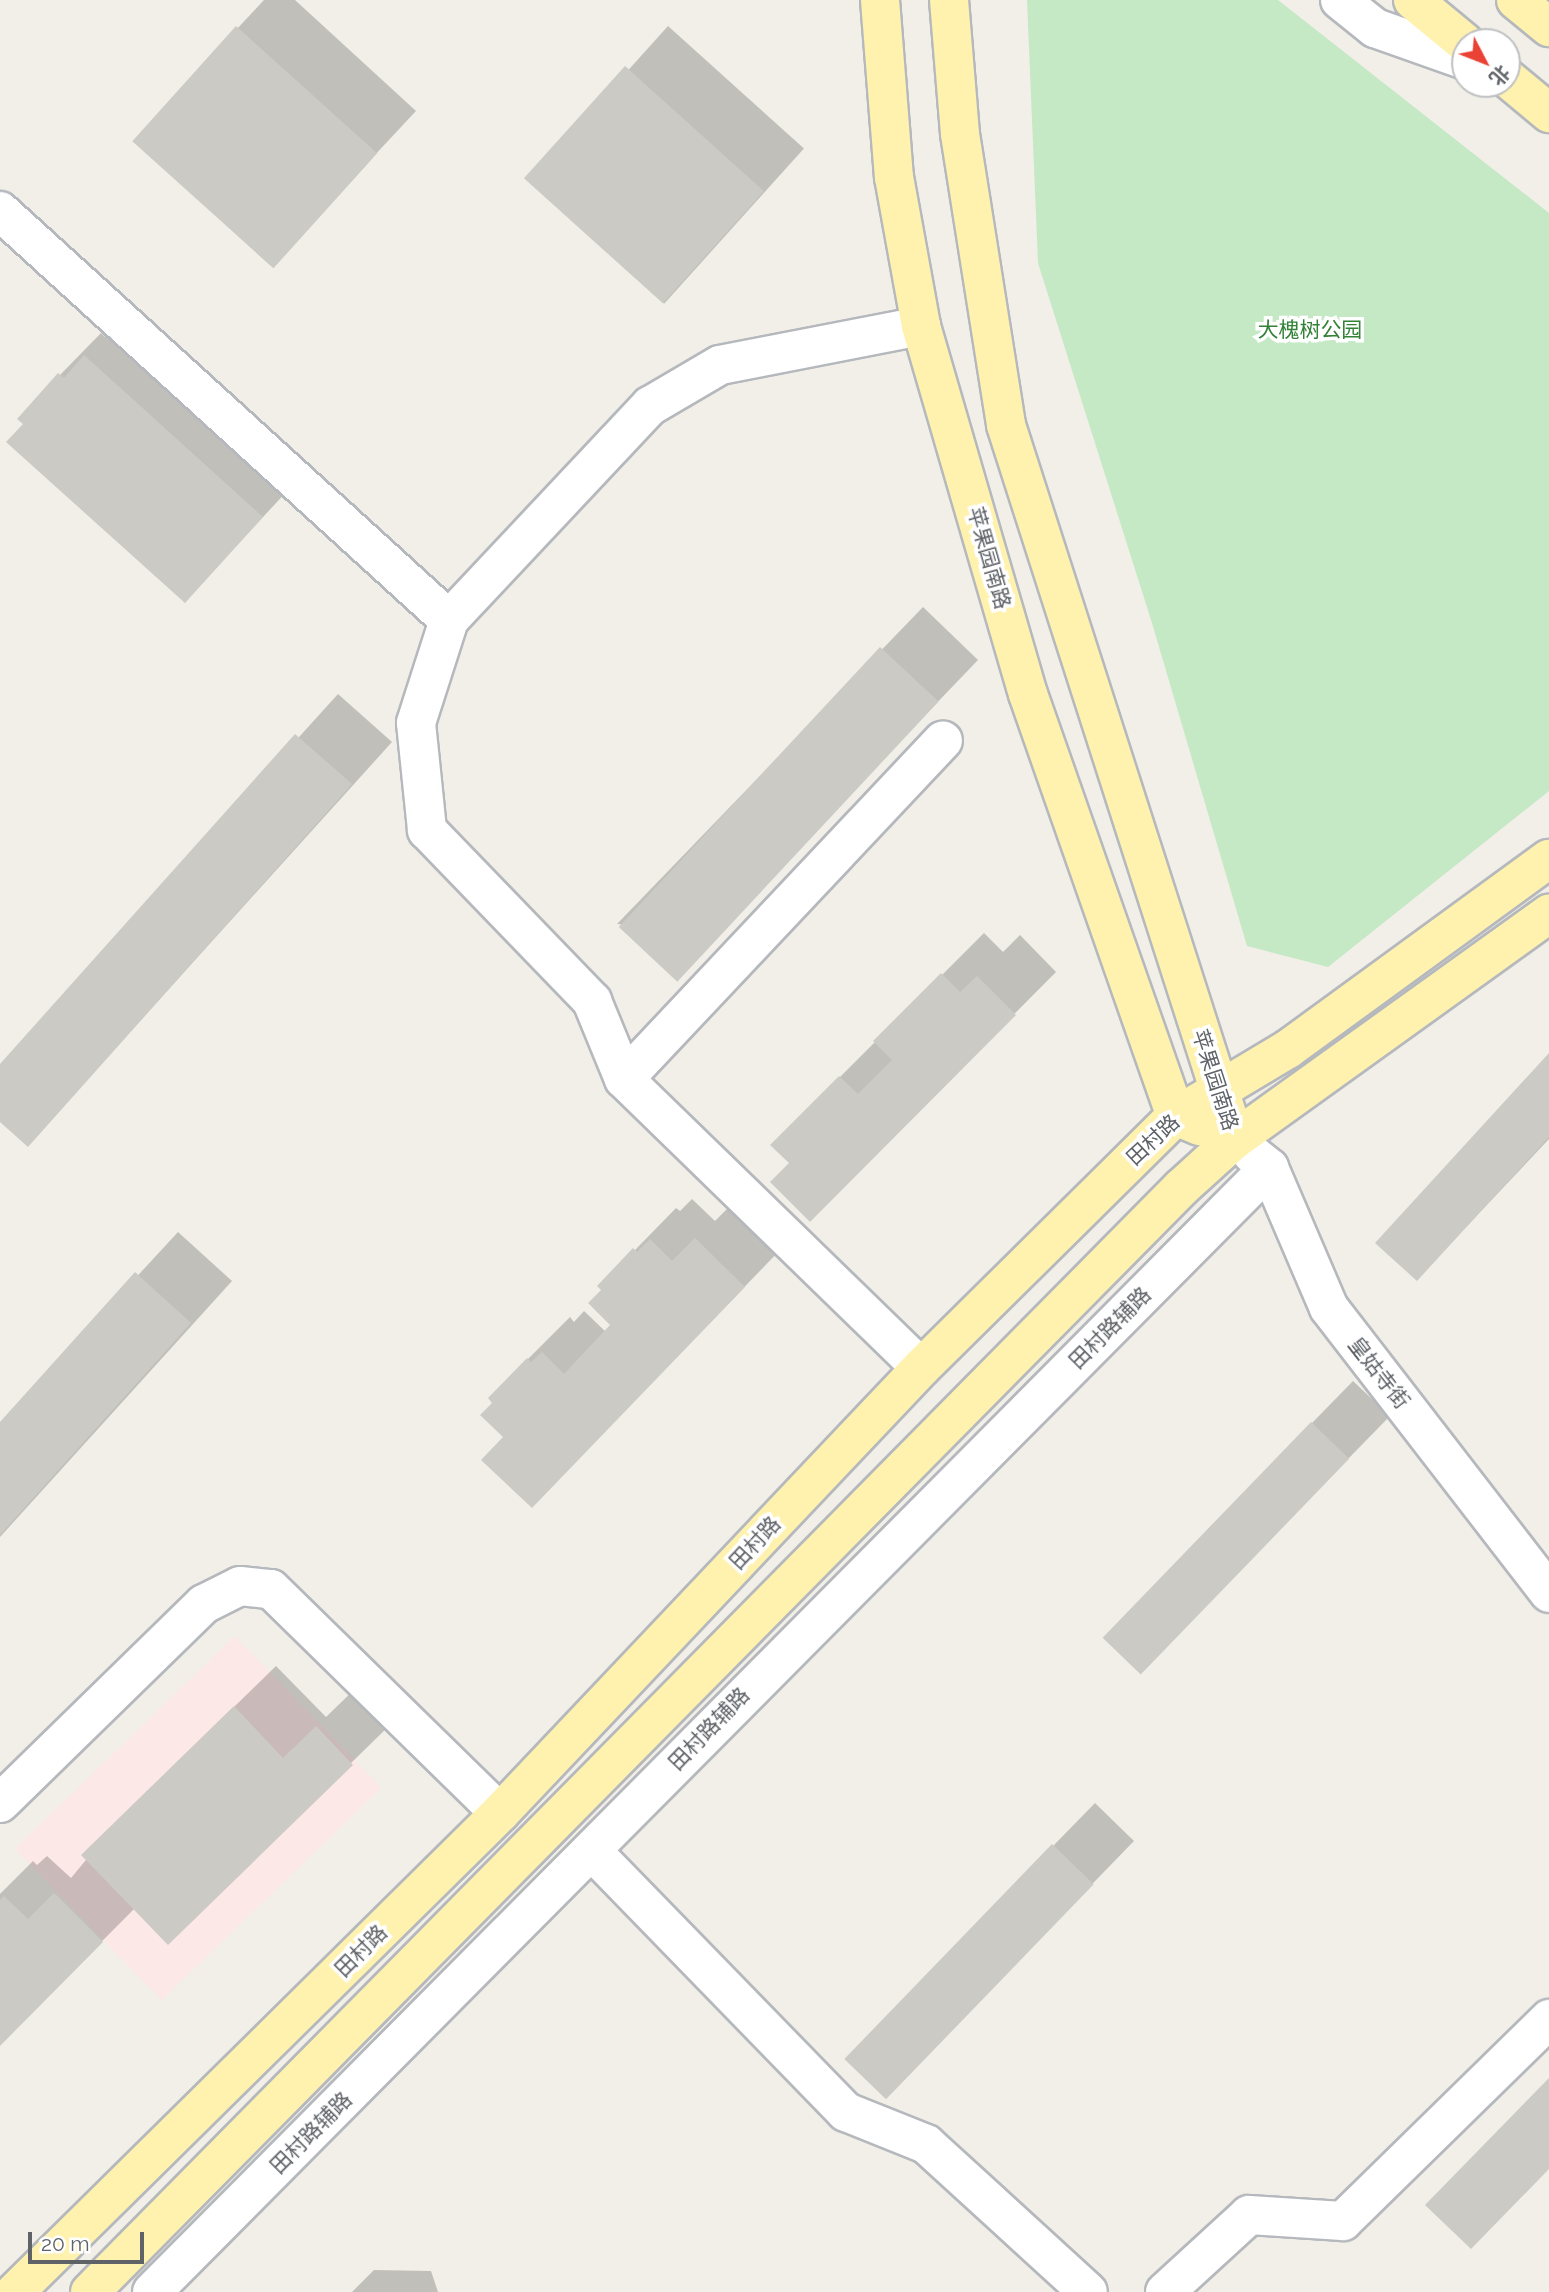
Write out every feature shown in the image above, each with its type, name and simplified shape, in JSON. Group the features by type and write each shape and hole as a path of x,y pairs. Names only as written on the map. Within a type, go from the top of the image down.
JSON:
{"main road":[{"name":"苹果园南路","path":"880,0 894,177 921,326 1028,694 1176,1116 1234,1140"},
{"name":"苹果园南路","path":"949,0 960,134 1006,425 1179,976 1220,1089 1234,1140"},
{"path":"1413,0 1451,31"},
{"path":"1516,0 1549,27"},
{"path":"1521,90 1549,113"},
{"name":"田村路","path":"15,2292 500,1813 921,1368 1176,1116 1288,1049 1549,859"},
{"path":"90,2292 1181,1188 1234,1140 1549,914"}],"street":[{"path":"1340,0 1375,28 1451,55"},
{"path":"0,211 449,620"},
{"path":"921,326 720,365 650,406 449,620 416,723 427,830 592,1001 625,1079 921,1368"},
{"path":"625,1079 943,741"},
{"name":"皇姑寺街","path":"1234,1140 1269,1168 1329,1308 1549,1593"},
{"name":"田村路辅路","path":"152,2292 592,1850 725,1712 1269,1168"},
{"path":"0,1803 204,1604 240,1586 271,1589 500,1813"},
{"path":"697,1680 725,1712"},
{"path":"592,1850 846,2112 926,2144 1088,2292"},
{"path":"1165,2292 1249,2215 1343,2221 1549,2019"}],"shaded area":[{"path":"235,1636 382,1788 161,2000 15,1849"}],"green space":[{"name":"大槐树公园","path":"1027,0 1278,0 1549,213 1549,791 1328,967 1247,946 1152,623 1038,263"}],"building":[{"path":"236,26 377,153 273,268 132,141"},
{"path":"625,66 764,191 663,303 524,178"},
{"path":"84,355 263,517 185,603 6,442 23,424 17,419 58,373 64,378"},
{"path":"880,647 939,702 677,982 619,927"},
{"path":"295,734 352,784 28,1147 0,1122 0,1064"},
{"path":"941,973 960,992 977,976 1016,1015 810,1222 770,1182 789,1163 770,1145 839,1076 858,1094 892,1060 873,1041"},
{"path":"1549,1053 1549,1137 1417,1281 1375,1243"},
{"path":"695,1238 745,1287 532,1508 481,1460 503,1437 480,1415 492,1403 488,1398 527,1358 531,1362 542,1352 564,1374 610,1325 588,1303 601,1290 597,1286 633,1248 637,1252 650,1239 672,1261"},
{"path":"135,1272 191,1323 0,1535 0,1422"},
{"path":"1311,1422 1349,1459 1141,1675 1103,1638"},
{"path":"234,1706 283,1758 316,1726 353,1765 168,1945 81,1855"},
{"path":"1052,1844 1094,1884 886,2099 844,2059"},
{"path":"54,1893 103,1942 0,2046 0,1900 4,1896 28,1919"},
{"path":"1549,2078 1549,2169 1471,2249 1425,2205"}]}
